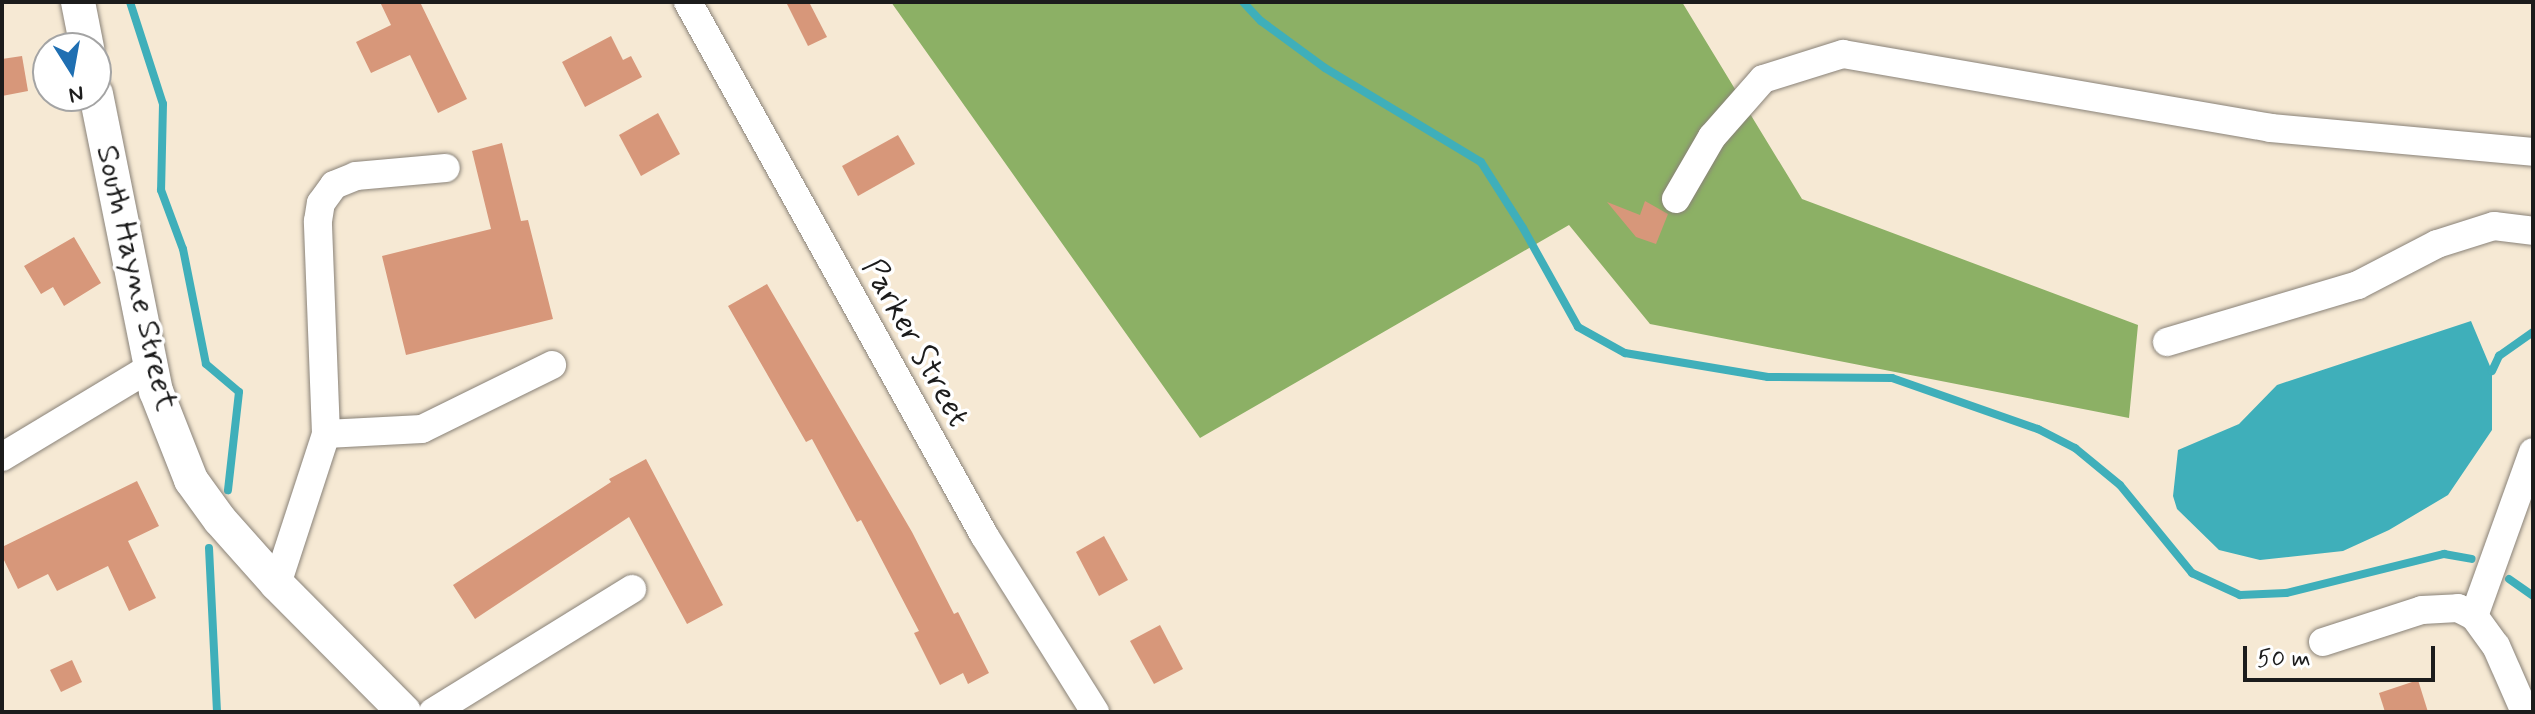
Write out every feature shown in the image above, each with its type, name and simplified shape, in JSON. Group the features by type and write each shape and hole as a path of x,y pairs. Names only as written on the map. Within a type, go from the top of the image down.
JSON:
{"main road":[{"path":"78,2 84,32"},
{"name":"South Hayne Street","path":"100,112 156,391 191,480 220,520 277,584 404,712"}],"street":[{"name":"Parker Street","path":"688,2 984,535 1095,712"},
{"path":"1676,199 1712,137 1763,79 1843,54 2271,128 2533,152"},
{"path":"277,584 326,434 318,221 321,203 334,185 356,176 446,168"},
{"path":"2167,342 2358,285 2437,244 2494,226 2533,231"},
{"path":"326,434 422,429 552,365"},
{"path":"2,457 151,367"},
{"path":"2474,616 2533,452"},
{"path":"433,712 632,589"},
{"path":"2323,642 2422,610 2458,608 2474,616 2496,646 2525,712"}],"green space":[{"path":"891,2 1682,2 1802,199 2138,325 2129,418 1650,324 1569,225 1200,438"}],"water":[{"path":"2471,321 2492,371 2492,430 2448,495 2389,530 2343,551 2260,560 2219,550 2177,509 2173,496 2178,450 2239,424 2277,385"}],"building":[{"path":"380,2 420,2 467,99 438,113 410,55 371,73 356,42 391,25"},
{"path":"786,2 809,2 827,37 808,46"},
{"path":"611,36 623,60 631,56 642,77 585,107 562,62"},
{"path":"22,56 28,91 2,96 2,59"},
{"path":"658,113 680,154 641,176 619,135"},
{"path":"898,135 915,164 858,196 842,166"},
{"path":"502,143 521,221 528,220 553,319 406,355 382,256 491,229 472,151"},
{"path":"1645,201 1668,214 1656,244 1636,237 1607,202 1640,215"},
{"path":"74,237 101,283 64,306 53,287 41,294 24,266"},
{"path":"767,284 912,532 954,614 958,612 989,673 968,684 963,673 940,685 914,633 919,631 861,520 857,522 812,439 806,442 728,306"},
{"path":"646,459 723,605 687,624 629,517 475,619 453,585 611,482 609,479"},
{"path":"137,481 159,526 128,541 156,598 129,611 108,566 57,591 48,574 18,589 2,556 2,547"},
{"path":"1104,536 1128,580 1099,596 1076,552"},
{"path":"1160,625 1183,669 1154,684 1130,641"},
{"path":"72,660 82,682 61,692 50,670"},
{"path":"2418,680 2428,712 2385,712 2379,693"}],"waterway":[{"path":"130,2 163,104 161,190 183,249 206,364 239,392 228,490"},
{"path":"1243,2 1261,21 1325,68 1481,162 1523,228 1578,327 1625,353 1768,377 1892,378 2038,429 2075,448 2120,485 2192,573 2240,595 2286,593 2444,554 2472,559"},
{"path":"2492,371 2499,356 2533,332"},
{"path":"209,548 217,712"},
{"path":"2509,579 2533,596"}]}
